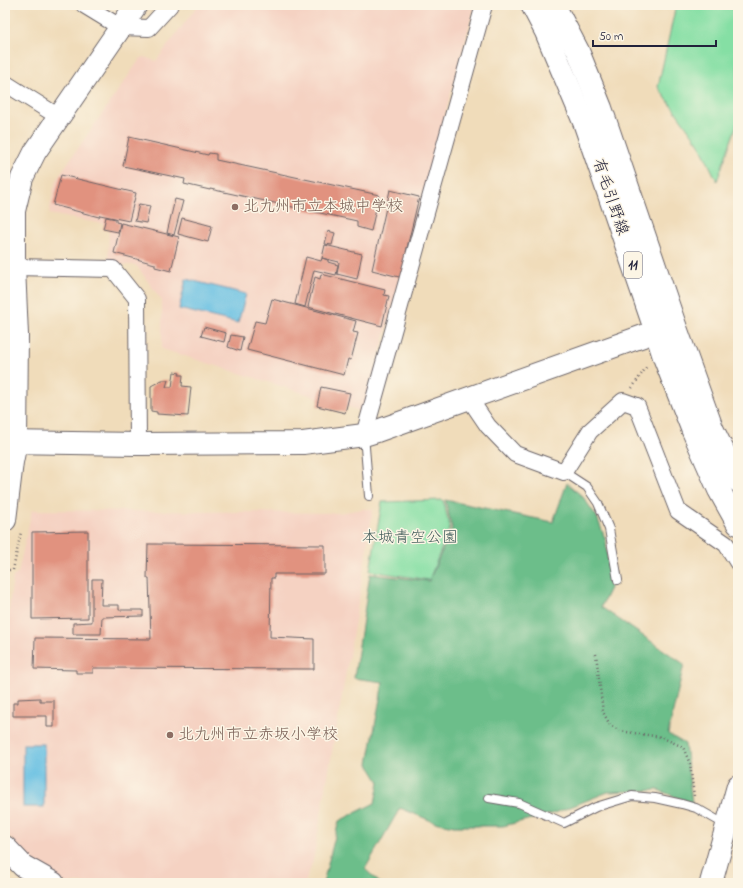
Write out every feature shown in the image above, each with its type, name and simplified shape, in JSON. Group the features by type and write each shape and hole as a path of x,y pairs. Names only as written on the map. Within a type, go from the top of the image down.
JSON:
{"main road":[{"path":"13,525 11,335 14,267 10,211 22,178 35,152 136,5"},
{"name":"有毛引野線","path":"532,5 546,32 584,122 666,328 738,481"},
{"name":"有毛引野線","path":"554,5 578,51 601,108 666,328 664,357 693,431 719,490 738,524"},
{"path":"11,442 138,444 303,443 364,435 666,328"},
{"path":"711,883 732,823 738,786"},
{"path":"5,848 23,866 53,883"}],"street":[{"path":"84,5 120,27 149,28 170,5"},
{"path":"364,435 484,5"},
{"path":"5,83 59,117"},
{"path":"14,267 112,269 137,299 138,444"},
{"path":"469,398 488,426 515,454 564,472 590,431 623,401 637,406 678,511 726,544 738,562"}],"lane":[{"path":"364,435 369,496"},
{"path":"564,472 587,487 598,503 609,529 618,580"},
{"path":"488,798 519,803 564,823 596,807 632,796 655,798 682,804 696,808 732,823"}],"path":[{"path":"623,401 649,364"},
{"path":"5,570 13,570 13,525"},
{"path":"596,654 603,712 610,725 620,731 661,737 683,747 690,764 696,808"}],"shaded area":[{"name":"北九州市立本城中学校","path":"198,5 475,5 364,412 162,349 162,301 136,265 108,265 109,225 49,214 54,188 60,174 140,59 144,57 156,61"},
{"name":"北九州市立赤坂小学校","path":"373,509 361,587 313,861 305,883 65,883 24,857 5,830 5,640 13,577 18,573 32,510 339,513"}],"green space":[{"path":"676,5 722,5 738,10 738,121 717,181 699,144 658,87"},
{"path":"567,483 583,497 597,517 606,541 610,588 601,607 684,664 668,734 685,744 692,803 658,790 608,792 555,813 503,826 454,826 434,822 400,808 365,869 380,883 323,883 339,821 375,803 379,782 368,764 383,682 354,678 370,574 429,581 452,528 445,500 553,522"},
{"name":"本城青空公園","path":"443,500 450,527 429,580 370,571 382,502"}],"water":[{"path":"186,279 246,294 238,323 179,309"},
{"path":"23,744 44,744 44,807 23,807"}],"building":[{"path":"129,137 208,155 209,153 216,154 216,160 379,195 371,231 357,227 357,221 184,184 185,179 123,166"},
{"path":"61,175 136,193 129,221 100,215 99,217 53,205"},
{"path":"390,190 419,197 406,252 408,253 403,278 372,270"},
{"path":"175,199 183,201 174,235 167,233"},
{"path":"139,204 150,206 146,223 135,221"},
{"path":"106,217 116,219 116,222 120,223 118,232 103,229"},
{"path":"182,218 212,226 208,242 178,234"},
{"path":"121,223 179,237 171,271 155,267 155,264 114,253"},
{"path":"328,231 335,233 332,245 325,244"},
{"path":"325,245 362,254 357,279 337,274 339,262 322,258"},
{"path":"306,257 321,261 322,258 328,260 328,262 338,265 336,275 314,270 305,307 295,304"},
{"path":"321,274 385,290 384,295 389,296 382,326 308,307 315,277 320,279"},
{"path":"272,299 356,321 353,332 358,333 351,360 348,359 344,375 247,350 255,321 265,323"},
{"path":"204,327 226,333 224,342 201,336"},
{"path":"231,335 243,337 240,351 228,347"},
{"path":"174,372 180,373 179,375 183,375 182,386 191,387 188,416 157,414 157,412 151,411 151,386 162,380 168,380 166,387 172,387"},
{"path":"321,387 350,393 345,413 317,406"},
{"path":"88,531 88,618 32,619 32,532"},
{"path":"148,544 325,545 325,574 274,574 274,578 271,578 270,637 314,639 314,669 93,668 93,673 76,673 76,670 34,669 35,638 151,639 149,578 147,578"},
{"path":"92,579 102,579 101,605 119,605 119,610 143,610 143,616 102,617 101,634 73,634 73,623 92,622"},
{"path":"40,698 40,701 54,701 54,727 47,727 47,716 13,716 13,703 18,703 18,699"}],"place":[{"name":"北九州市立本城中学校","path":"235,207"},
{"name":"北九州市立赤坂小学校","path":"170,735"}]}
